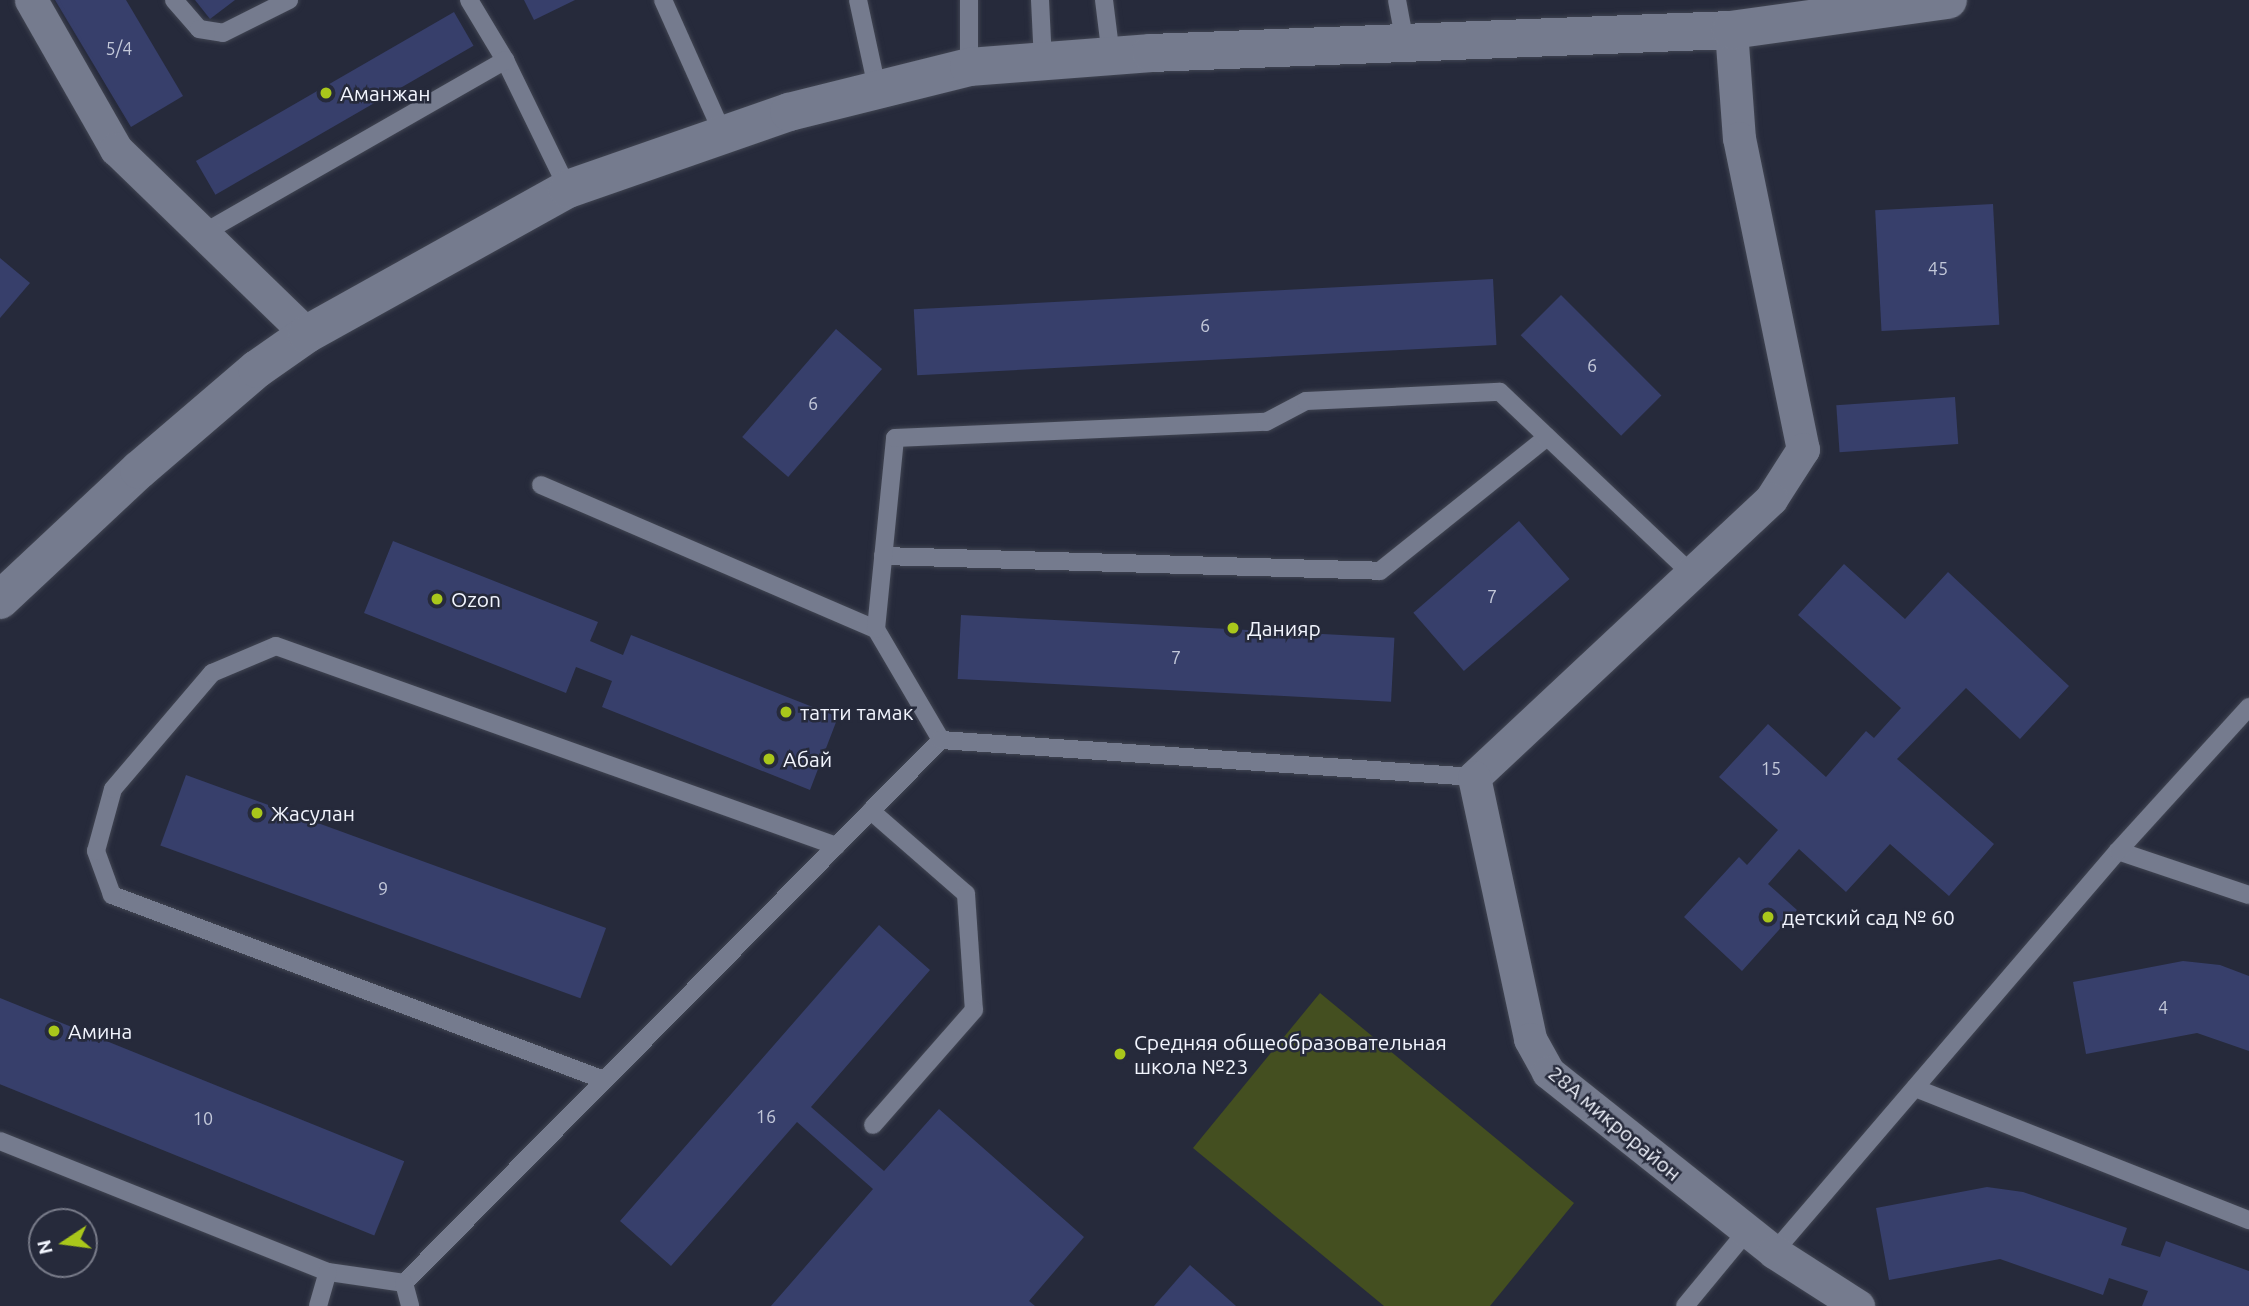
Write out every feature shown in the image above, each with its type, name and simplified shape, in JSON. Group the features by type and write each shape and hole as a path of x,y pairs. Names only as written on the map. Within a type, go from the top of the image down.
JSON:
{"main road":[{"path":"0,600 138,471 257,369 307,334 568,189 723,134 877,88 969,67 1111,56 1731,30 1832,8 1948,0"}],"street":[{"path":"31,0 116,149 200,235 307,334"},
{"path":"1474,777 1771,499 1803,449 1740,138 1731,30"},
{"name":"28А микрорайон","path":"1474,777 1531,1039 1548,1072 1774,1252 1858,1306"}],"lane":[{"path":"174,0 199,29 210,33 236,30 289,0"},
{"path":"469,0 505,60 568,189"},
{"path":"663,0 723,134"},
{"path":"858,0 877,88"},
{"path":"969,0 969,67"},
{"path":"1040,0 1043,61"},
{"path":"1104,0 1111,56"},
{"path":"1397,0 1405,43"},
{"path":"200,235 505,60"},
{"path":"941,740 876,629 895,438 1266,422 1306,401 1500,392 1691,573"},
{"path":"883,556 1380,572 1547,437"},
{"path":"541,485 876,629"},
{"path":"604,1080 112,895 96,851 113,789 212,673 276,646 836,846"},
{"path":"1774,1252 2118,851 2249,707"},
{"path":"404,1283 941,740 1474,777"},
{"path":"871,811 966,894 974,1010 873,1125"},
{"path":"2118,851 2249,895"},
{"path":"1915,1088 2249,1220"},
{"path":"0,1141 328,1272 404,1283"},
{"path":"1685,1306 1747,1231"},
{"path":"317,1306 328,1272"},
{"path":"404,1283 410,1306"}],"green space":[{"path":"1320,993 1574,1203 1490,1306 1384,1306 1193,1148"}],"building":[{"path":"55,0 126,0 183,96 131,127"},
{"path":"195,0 235,0 210,19"},
{"path":"524,0 575,0 534,20"},
{"path":"454,12 474,46 215,195 196,161"},
{"path":"1993,204 1999,325 1881,331 1875,210"},
{"path":"0,258 30,283 0,318"},
{"path":"1493,279 1496,345 917,375 914,309"},
{"path":"1561,295 1661,395 1621,436 1521,335"},
{"path":"836,329 882,369 788,477 742,437"},
{"path":"1955,397 1958,444 1840,452 1836,405"},
{"path":"1519,521 1570,579 1464,671 1413,613"},
{"path":"393,541 598,622 590,641 623,655 631,635 838,717 810,790 602,707 612,681 576,667 566,693 364,613"},
{"path":"1844,564 1905,619 1948,572 2069,686 2020,739 1966,688 1897,759 1994,844 1949,896 1890,844 1846,892 1799,849 1768,884 1797,910 1742,971 1684,917 1739,857 1747,865 1778,830 1719,777 1768,724 1826,777 1866,731 1874,738 1901,708 1798,615"},
{"path":"961,615 1394,638 1391,702 958,679"},
{"path":"186,775 606,928 580,998 160,845"},
{"path":"879,925 930,970 811,1107 884,1171 939,1109 1084,1237 1029,1301 1035,1306 771,1306 873,1189 797,1122 671,1266 620,1221"},
{"path":"2183,961 2220,965 2249,976 2249,1051 2197,1033 2086,1054 2073,982"},
{"path":"0,998 404,1161 374,1236 0,1084"},
{"path":"1987,1187 2023,1192 2127,1228 2121,1245 2160,1257 2166,1241 2249,1271 2249,1306 2142,1306 2148,1291 2109,1278 2103,1295 2000,1259 1889,1280 1876,1208"},
{"path":"1190,1265 1236,1306 1154,1306"}],"place":[{"name":"Аманжан","path":"326,93"},
{"name":"Ozon","path":"437,599"},
{"name":"Данияр","path":"1233,628"},
{"name":"татти тамак","path":"786,712"},
{"name":"Абай","path":"769,759"},
{"name":"Жасулан","path":"257,813"},
{"name":"детский сад № 60","path":"1768,917"},
{"name":"Амина","path":"54,1031"},
{"name":"Средняя общеобразовательная школа №23","path":"1120,1054"}]}
